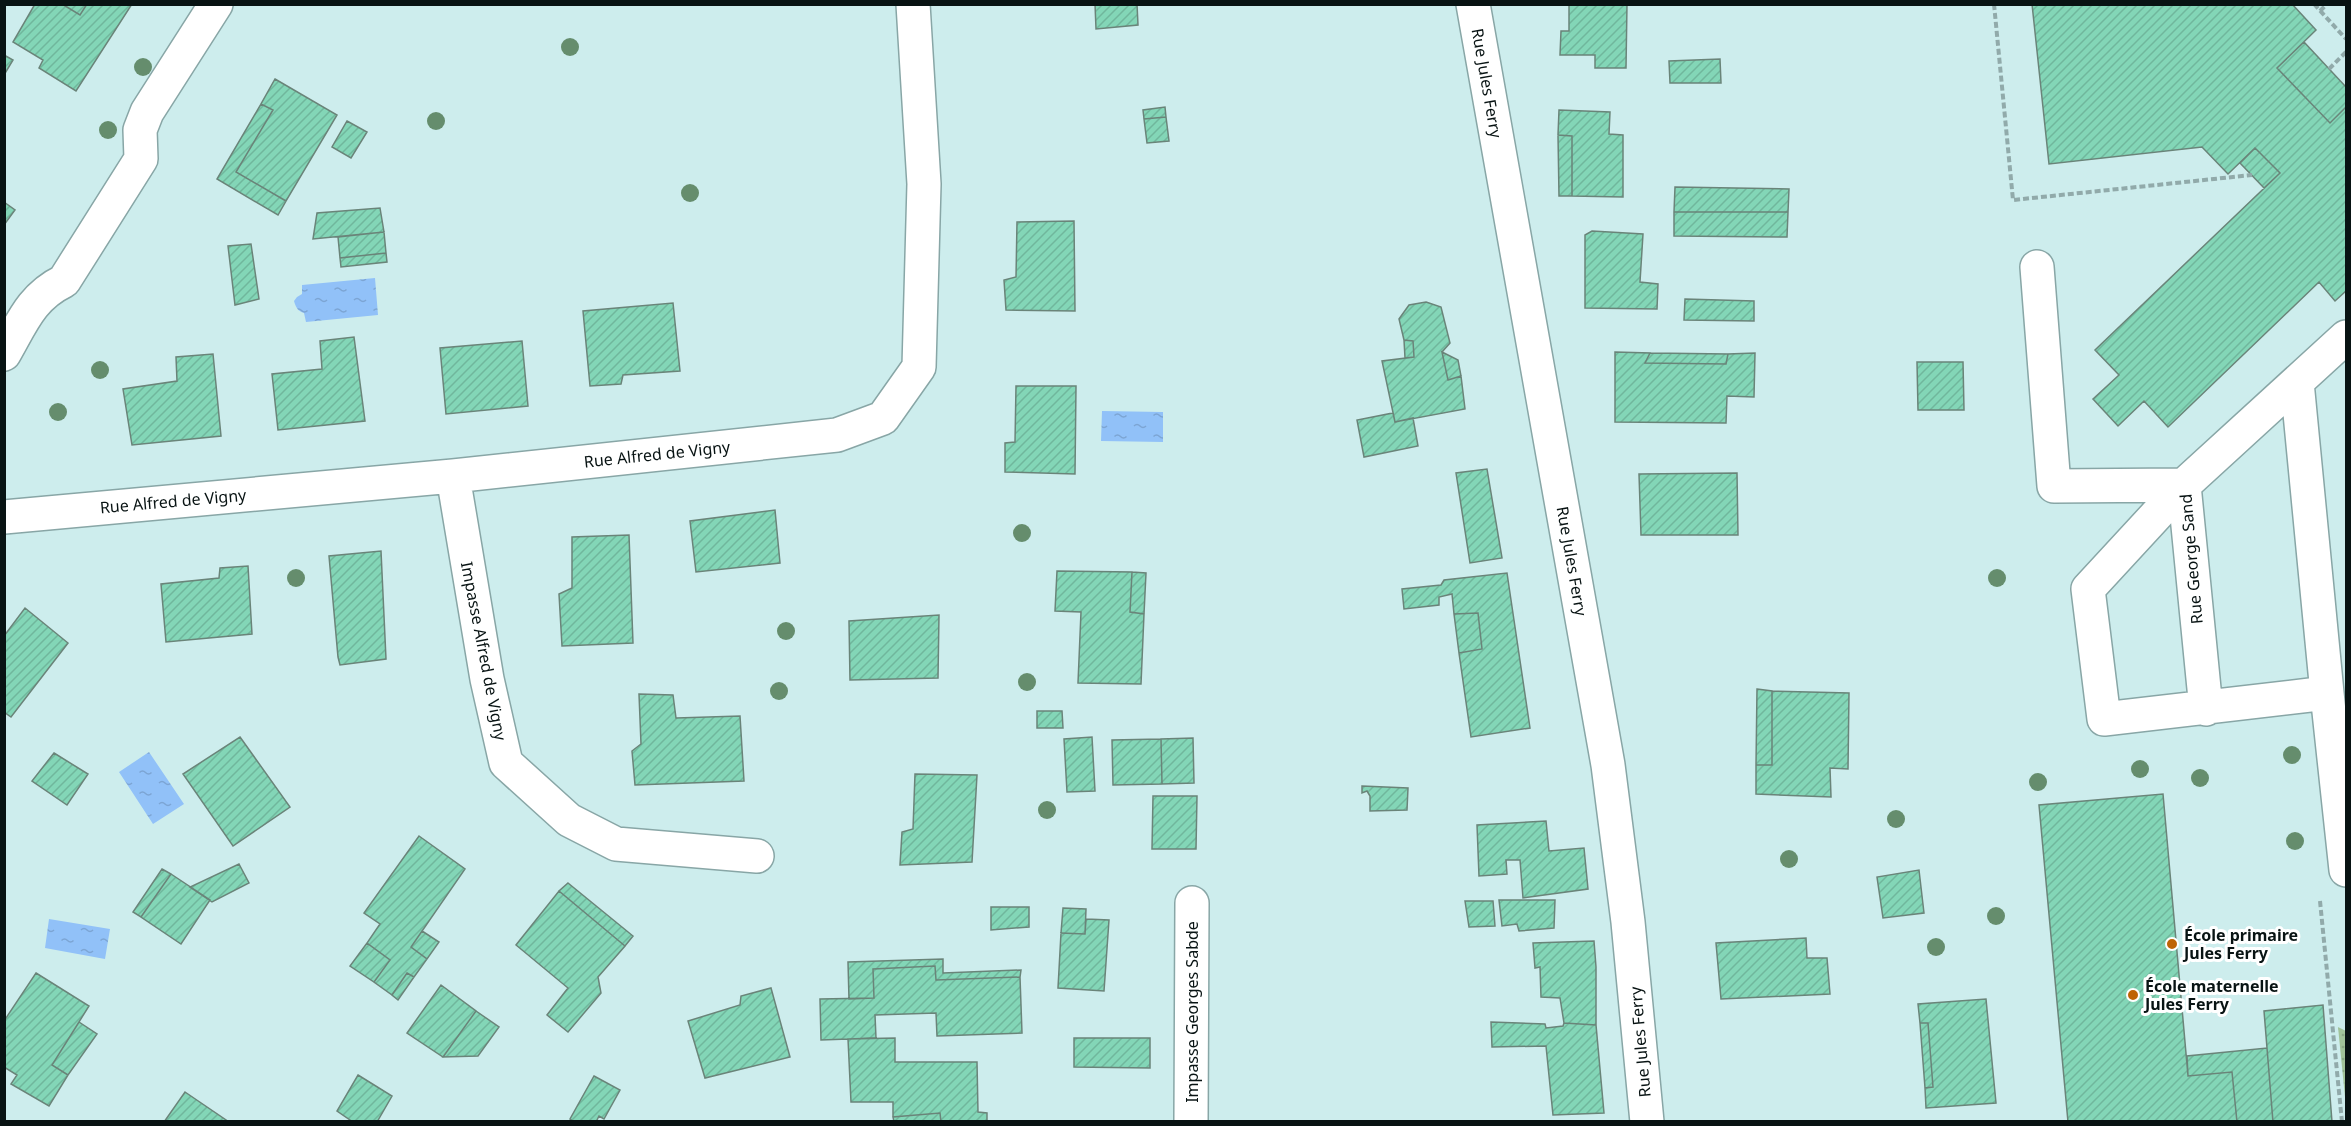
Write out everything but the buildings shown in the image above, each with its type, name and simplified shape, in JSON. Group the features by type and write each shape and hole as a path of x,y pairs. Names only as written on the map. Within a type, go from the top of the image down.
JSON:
{"street":[{"path":"4,354 33,303 48,289 64,281 141,159 140,130 147,112 216,4"},
{"name":"Rue Alfred de Vigny","path":"4,517 453,476 837,435 883,418 919,367 924,184 913,4"},
{"name":"Rue Jules Ferry","path":"1473,4 1608,765 1628,922 1647,1122"},
{"path":"2037,267 2054,486 2184,485"},
{"name":"Rue George Sand","path":"2206,708 2184,485 2346,336"},
{"path":"2296,382 2346,870"},
{"name":"Impasse Alfred de Vigny","path":"453,476 487,679 506,763 570,820 616,844 757,856"},
{"path":"2184,485 2088,589 2104,719 2327,693"},
{"name":"Impasse Georges Sabde","path":"1191,1122 1192,903"}],"path":[{"path":"1994,4 2013,200 2252,175"},
{"path":"2314,4 2346,39"},
{"path":"2320,11 2327,4"},
{"path":"2329,69 2346,52"},
{"path":"2320,899 2342,1122"}],"green space":[{"path":"2338,1027 2346,1031 2346,1107"}],"water":[{"path":"375,278 378,315 306,322 304,313 298,309 294,301 302,294 302,285"},
{"path":"1102,411 1163,412 1163,442 1101,441"},
{"path":"149,752 184,804 153,824 119,772"},
{"path":"49,919 110,929 105,959 45,948"}],"place":[{"name":"École primaire Jules Ferry","path":"2172,944"},
{"name":"École maternelle Jules Ferry","path":"2133,995"}]}
